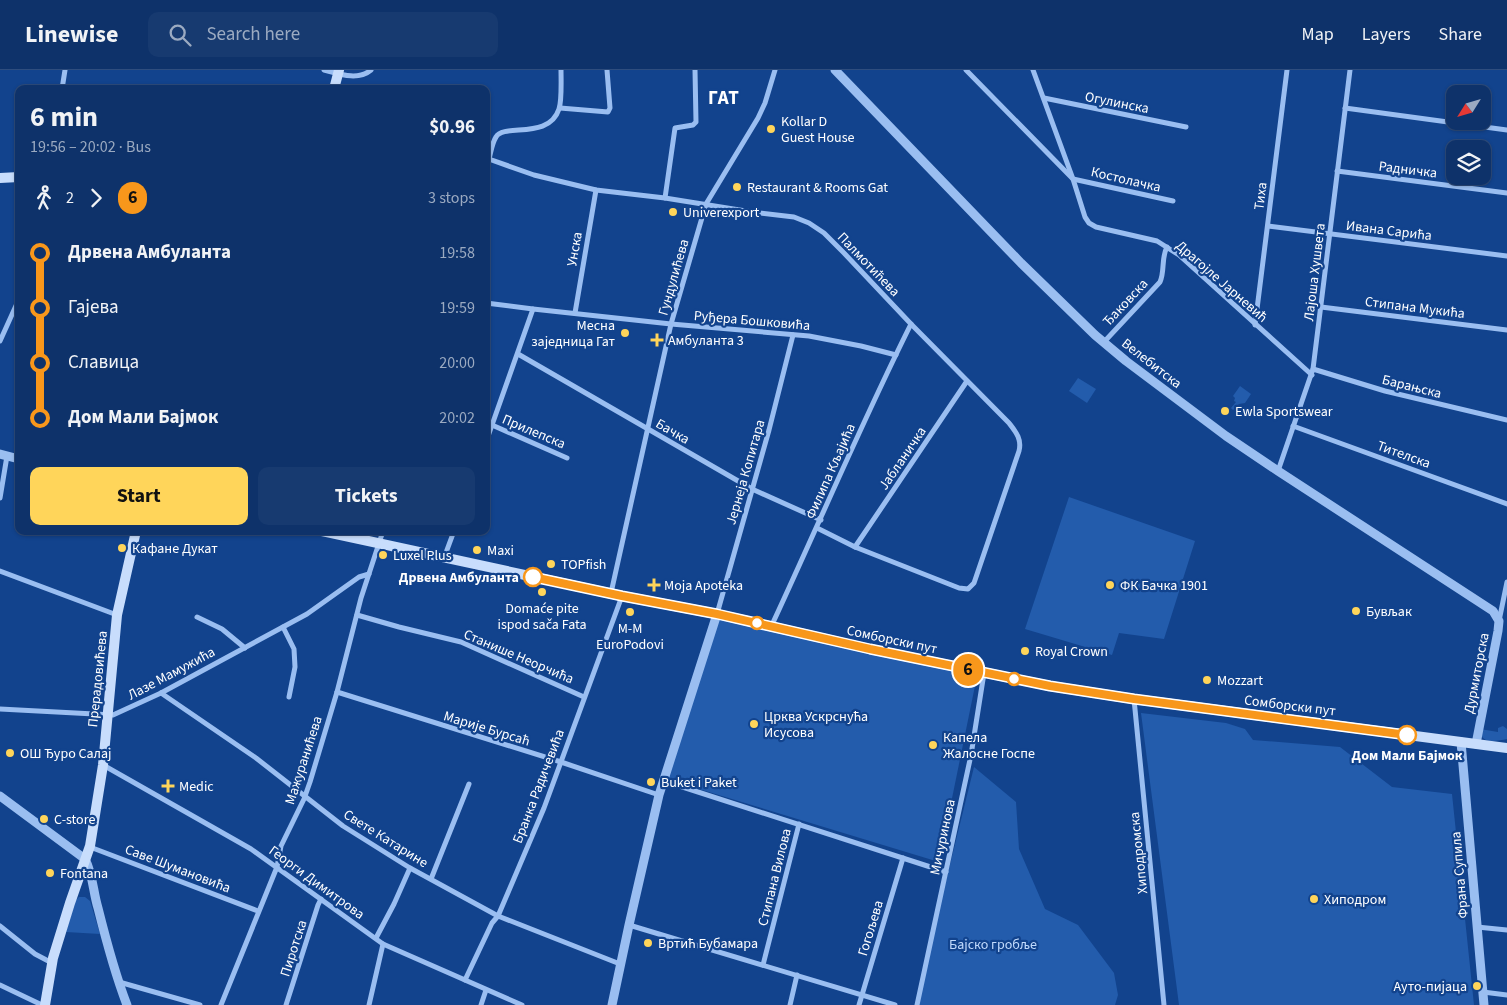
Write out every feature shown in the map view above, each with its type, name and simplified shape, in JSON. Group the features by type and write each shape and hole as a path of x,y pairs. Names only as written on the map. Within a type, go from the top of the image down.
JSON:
{"main road":[{"path":"335,85 339,72"},
{"path":"0,178 15,176"},
{"name":"Прерадовићева","path":"43,1005 52,962 90,846 103,765 118,615 135,535"},
{"name":"Сомборски пут","path":"341,535 616,595 717,614 984,673 1061,688 1507,748"}],"street":[{"path":"63,85 65,70"},
{"path":"324,70 356,76 366,74 371,70"},
{"path":"490,153 498,134 502,132 531,130 544,125 555,117 560,108 561,70"},
{"path":"560,108 608,112 610,108 607,70"},
{"path":"665,198 675,128 693,125 696,122 695,70"},
{"name":"Гундулићева","path":"616,595 647,429 671,324 706,204 758,118 765,103 775,70"},
{"name":"Велебитска","path":"835,70 1021,263 1068,310 1126,361 1226,436 1493,611 1499,621"},
{"path":"966,70 1073,179"},
{"name":"Драгојле Јарневић","path":"1033,70 1085,217 1092,225 1157,241 1179,255 1312,375"},
{"name":"Тиха","path":"1255,325 1287,70"},
{"name":"Лајоша Хушвета","path":"1278,471 1312,375 1350,70"},
{"name":"Огулинска","path":"1044,98 1186,127"},
{"path":"1345,108 1507,130"},
{"path":"1052,158 1059,157 1063,152"},
{"name":"Палмотићева","path":"490,160 534,175 596,190 794,217 809,223 824,233 844,253 1008,423 1020,438 1021,444 974,583 968,590 855,547"},
{"name":"Радничка","path":"1337,171 1507,193"},
{"name":"Костолачка","path":"1073,179 1173,201"},
{"name":"Унска","path":"574,313 596,190"},
{"name":"Ивана Сарића","path":"1268,226 1507,256"},
{"name":"Ђаковска","path":"1104,342 1160,282 1167,247"},
{"name":"Руђера Бошковића","path":"490,303 671,324 793,335 830,340 896,355"},
{"path":"0,341 15,307"},
{"name":"Стипана Мукића","path":"1321,307 1507,330"},
{"path":"490,431 534,309"},
{"name":"Филипа Кљајића","path":"771,627 855,440 911,324"},
{"name":"Јернеја Копитара","path":"717,614 778,398 793,335"},
{"name":"Бачка","path":"518,354 752,489 820,520"},
{"name":"Барањска","path":"1313,369 1385,391 1507,420"},
{"name":"Јабланичка","path":"855,547 967,381"},
{"name":"Прилепска","path":"492,425 567,458"},
{"name":"Тителска","path":"1293,426 1507,504"},
{"path":"0,498 3,455"},
{"path":"817,528 855,547"},
{"name":"Мажуранићева","path":"221,1005 277,867 281,846 306,795 382,535"},
{"path":"444,558 453,535"},
{"path":"0,571 118,615"},
{"name":"Лазе Мамужића","path":"107,715 114,715 161,693 245,648 307,614 359,577 369,574"},
{"name":"Дурмиторска","path":"1476,744 1507,582"},
{"name":"Бранка Радичевића","path":"465,980 492,923 498,916 544,808 584,697 616,595"},
{"path":"1493,611 1502,607"},
{"path":"612,1005 659,795 717,614"},
{"name":"Станише Неорчића","path":"357,615 461,642 584,697"},
{"name":"Лазе Мамужића","path":"197,617 222,630 245,648"},
{"path":"283,627 294,649 295,667 289,697"},
{"name":"Мичуринова","path":"917,1005 971,755 984,673"},
{"name":"Марије Бурсаћ","path":"336,692 561,762 659,795"},
{"name":"Свете Катарине","path":"161,693 256,758 306,795 343,826 410,868 498,916 620,964"},
{"name":"Хиподромска","path":"1134,699 1164,1005"},
{"path":"0,708 107,715"},
{"name":"Франа Супила","path":"1461,742 1484,1005"},
{"name":"Георги Димитрова","path":"103,765 251,848 383,944 522,1005"},
{"path":"664,781 946,872"},
{"path":"431,879 469,784"},
{"path":"0,796 85,859 89,867 97,907 118,981 127,1005"},
{"name":"Стипана Вилова","path":"763,965 799,824"},
{"name":"Саве Шумановића","path":"90,846 258,911"},
{"name":"Гогољева","path":"859,1005 903,858"},
{"path":"376,938 410,868"},
{"name":"Пиротска","path":"286,1005 321,899"},
{"path":"629,925 895,1005"},
{"path":"0,926 35,954 52,962"},
{"path":"1477,927 1507,930"},
{"path":"369,1005 383,944"},
{"path":"790,1005 797,975"},
{"path":"118,981 200,1005"},
{"path":"0,985 43,1005"},
{"path":"481,1005 486,990"},
{"path":"1483,992 1507,995"}],"green space":[{"path":"1078,378 1096,389 1087,403 1069,391"},
{"path":"1240,386 1251,394 1245,403 1239,404 1233,410 1231,408 1236,402 1233,396"},
{"name":"ФК Бачка 1901","path":"1069,497 1195,541 1164,639 1119,633 1112,655 1025,629"},
{"path":"718,619 977,676 939,862 666,779"},
{"name":"Хиподром","path":"1141,713 1226,723 1245,729 1253,740 1340,747 1392,787 1452,794 1474,1005 1179,1005"},
{"path":"1503,726 1507,729 1507,739 1489,741 1483,738 1481,734 1480,729 1498,732 1498,728"},
{"name":"Бајско гробље","path":"974,767 1016,802 1019,849 1045,909 1078,925 1114,973 1118,995 1115,1005 917,1005"},
{"path":"79,897 85,897 90,901 100,934 66,932 75,901"}],"bus line":[{"name":"6","path":"533,577 717,614 870,649 1050,686 1407,735"}],"place":[{"name":"Kollar D Guest House","path":"771,129"},
{"name":"Restaurant & Rooms Gat","path":"737,187"},
{"name":"Univerexport","path":"673,212"},
{"name":"Месна заједница Гат","path":"625,333"},
{"name":"Амбуланта 3","path":"657,340"},
{"name":"Ewla Sportswear","path":"1225,411"},
{"name":"Кафане Дукат","path":"122,548"},
{"name":"Maxi","path":"477,550"},
{"name":"Luxel Plus","path":"383,555"},
{"name":"TOPfish","path":"551,564"},
{"name":"Дрвена Амбуланта","path":"533,577"},
{"name":"Moja Apoteka","path":"654,585"},
{"name":"ФК Бачка 1901","path":"1110,585"},
{"name":"Domaće pite ispod sača Fata","path":"542,592"},
{"name":"Бувљак","path":"1356,611"},
{"name":"M-M EuroPodovi","path":"630,612"},
{"name":"Royal Crown","path":"1025,651"},
{"name":"Mozzart","path":"1207,680"},
{"name":"Црква Ускрснућа Исусова","path":"754,724"},
{"name":"Дом Мали Бајмок","path":"1407,735"},
{"name":"Капела Жалосне Госпе","path":"933,745"},
{"name":"ОШ Ђуро Салај","path":"10,753"},
{"name":"Buket i Paket","path":"651,782"},
{"name":"Medic","path":"168,786"},
{"name":"C-store","path":"44,819"},
{"name":"Fontana","path":"50,873"},
{"name":"Хиподром","path":"1314,899"},
{"name":"Вртић Бубамара","path":"648,943"},
{"name":"Ауто-пијаца","path":"1477,986"}],"district":[{"name":"ГАТ","path":"724,97"}]}
